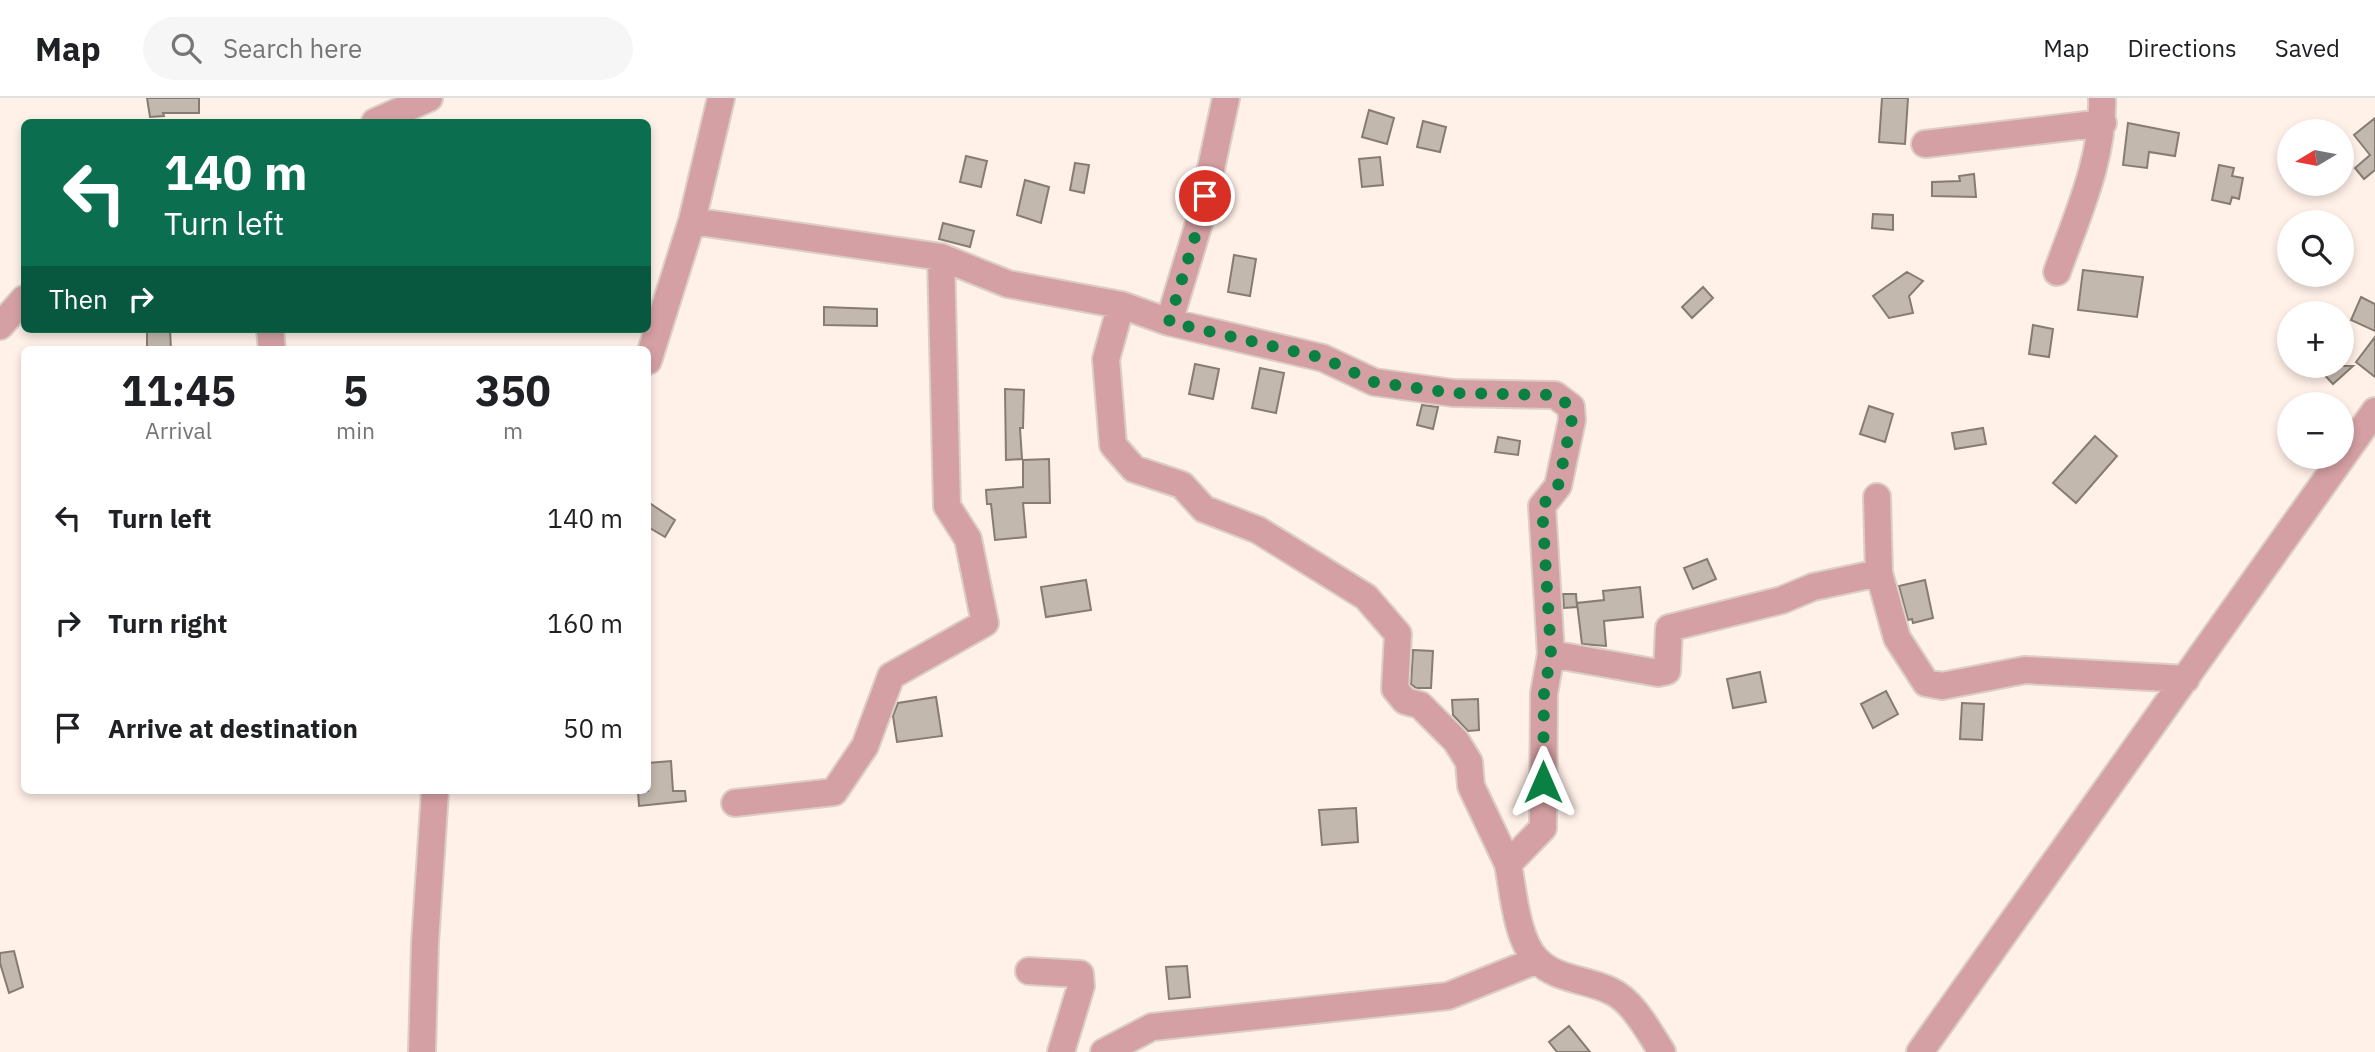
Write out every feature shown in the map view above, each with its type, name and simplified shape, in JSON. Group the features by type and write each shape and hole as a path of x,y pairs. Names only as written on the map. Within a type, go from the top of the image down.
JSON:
{"street":[{"path":"382,119 429,98"},
{"path":"651,351 692,221 721,98"},
{"path":"1169,322 1200,220 1226,98"},
{"path":"1925,144 2103,111 2091,176 2057,272"},
{"path":"692,221 941,257 1008,284 1121,305 1169,322 1323,358 1374,382 1453,393 1555,395 1571,407 1572,419 1558,486 1542,506 1551,654 1544,693 1543,828 1508,864"},
{"path":"735,803 834,792 865,747 891,676 985,624 968,539 947,506 941,257"},
{"path":"0,326 21,302"},
{"path":"1121,305 1106,359 1113,445 1135,469 1182,485 1204,509 1258,530 1366,597 1398,634 1395,689 1405,701 1420,705 1456,741 1469,762 1471,786 1508,864 1519,922 1528,947 1537,960 1556,973 1613,991 1638,1017 1662,1052"},
{"path":"1920,1052 2375,411"},
{"path":"1877,497 1879,573 1897,638 1926,683 1942,687 2025,670 2186,679"},
{"path":"1551,654 1658,673 1667,671 1669,628 1782,600 1813,587 1879,573"},
{"path":"422,1052 425,943 435,794"},
{"path":"1104,1052 1152,1027 1448,996 1537,960"},
{"path":"1029,971 1080,974 1081,986 1061,1052"}],"building":[{"path":"147,98 199,98 199,113 163,113 164,116 150,117"},
{"path":"1882,98 1908,98 1905,144 1879,142"},
{"path":"1369,110 1394,118 1387,144 1362,137"},
{"path":"2375,118 2375,170 2364,179 2355,168 2370,155 2354,135"},
{"path":"1423,121 1446,127 1440,152 1417,147"},
{"path":"2128,123 2179,133 2175,156 2149,152 2147,168 2123,165"},
{"path":"966,156 987,161 981,187 960,182"},
{"path":"1380,157 1383,185 1362,187 1359,159"},
{"path":"1075,163 1089,165 1084,193 1070,190"},
{"path":"2219,165 2234,168 2232,176 2243,178 2239,199 2232,197 2230,204 2212,200"},
{"path":"1974,174 1976,197 1932,196 1932,182 1960,181 1959,176"},
{"path":"1025,180 1049,187 1041,223 1017,215"},
{"path":"1873,214 1893,215 1893,230 1872,228"},
{"path":"943,223 974,231 970,247 939,239"},
{"path":"1234,255 1256,259 1250,296 1228,292"},
{"path":"2083,270 2143,277 2137,317 2078,310"},
{"path":"1907,272 1923,281 1909,296 1913,313 1889,318 1873,296"},
{"path":"1703,287 1713,298 1692,318 1682,307"},
{"path":"2361,297 2375,304 2375,331 2354,321 2354,313"},
{"path":"824,307 877,309 877,326 824,325"},
{"path":"2033,325 2053,329 2049,357 2029,354"},
{"path":"147,333 170,333 171,346 147,346"},
{"path":"2375,337 2375,377 2356,362"},
{"path":"1195,364 1219,369 1213,399 1189,394"},
{"path":"1260,368 1284,373 1276,413 1252,408"},
{"path":"2327,378 2340,378 2333,384"},
{"path":"1005,389 1024,390 1023,428 1020,428 1022,459 1006,460"},
{"path":"1422,405 1438,407 1433,429 1417,425"},
{"path":"1869,406 1893,414 1885,442 1860,434"},
{"path":"1983,428 1986,444 1955,449 1952,433"},
{"path":"2095,436 2117,456 2076,503 2053,483"},
{"path":"1498,437 1520,441 1518,455 1495,452"},
{"path":"1049,459 1050,503 1023,503 1026,537 995,540 991,504 987,504 986,490 1023,487 1023,460"},
{"path":"651,504 675,520 665,537 651,529"},
{"path":"1707,559 1716,579 1693,589 1684,568"},
{"path":"1086,580 1091,610 1046,617 1041,587"},
{"path":"1925,580 1933,618 1913,623 1912,619 1908,620 1899,586"},
{"path":"1640,587 1643,617 1604,621 1606,646 1582,644 1577,603 1604,600 1603,591"},
{"path":"1563,594 1576,594 1577,607 1564,608"},
{"path":"1413,650 1433,651 1431,688 1416,688 1411,684"},
{"path":"1760,672 1766,702 1733,708 1727,679"},
{"path":"1886,691 1898,714 1873,728 1861,704"},
{"path":"936,697 942,736 897,742 893,716 898,703"},
{"path":"1478,699 1479,730 1468,731 1453,715 1452,700"},
{"path":"1962,703 1984,704 1982,740 1960,739"},
{"path":"671,761 673,791 685,791 686,801 639,806 638,794 651,794 651,763"},
{"path":"1356,808 1358,842 1322,845 1319,810"},
{"path":"14,951 23,987 9,993 0,963 0,953"},
{"path":"1187,966 1190,997 1169,999 1166,967"},
{"path":"1569,1026 1590,1052 1557,1052 1549,1042"}],"route":[{"path":"1205,196 1169,322 1323,358 1374,382 1453,393 1555,395 1571,407 1572,419 1558,486 1542,506 1551,654 1544,693 1543,782"}]}
